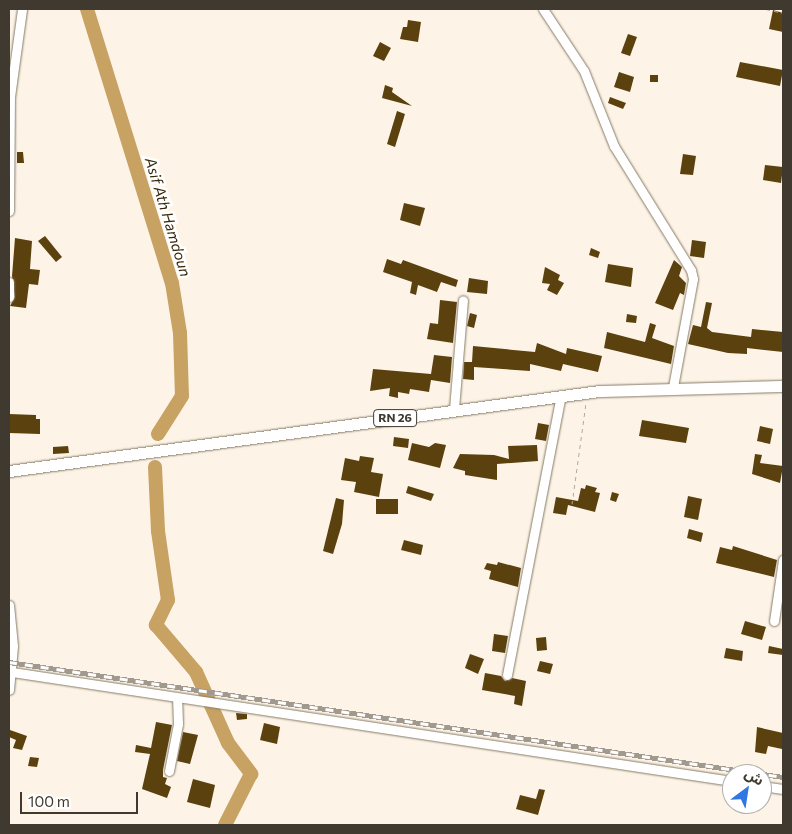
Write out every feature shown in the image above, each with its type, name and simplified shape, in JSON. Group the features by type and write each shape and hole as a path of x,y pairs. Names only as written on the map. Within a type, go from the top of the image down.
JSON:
{"main road":[{"name":"RN 26","path":"9,471 588,392 672,387 783,386"}],"street":[{"path":"9,211 10,97 22,9"},
{"path":"543,9 584,71 614,146 691,270 693,279 672,387"},
{"path":"9,282 9,297"},
{"path":"454,409 463,300"},
{"path":"507,675 561,395"},
{"path":"774,621 783,560"},
{"path":"9,605 12,672 9,686"},
{"path":"12,672 722,780"},
{"path":"169,770 178,724 177,698"}],"path":[{"path":"766,9 783,13"},
{"path":"572,504 588,392"}],"building":[{"path":"773,10 783,13 783,32 769,29"},
{"path":"408,20 421,22 418,42 400,39 403,27 407,27"},
{"path":"628,34 637,37 630,56 621,53"},
{"path":"380,42 391,48 384,61 373,56"},
{"path":"740,62 783,70 780,86 736,77"},
{"path":"619,72 634,77 630,92 614,87"},
{"path":"650,75 658,75 658,82 650,82"},
{"path":"385,85 393,88 392,92 412,106 382,98"},
{"path":"610,97 626,103 623,109 608,103"},
{"path":"397,111 405,114 395,147 387,144"},
{"path":"17,152 23,152 24,163 17,163"},
{"path":"683,154 696,156 693,175 680,174"},
{"path":"765,165 783,167 781,183 763,180"},
{"path":"404,203 425,208 420,226 400,220"},
{"path":"45,236 62,257 56,262 38,241"},
{"path":"15,238 32,241 30,269 40,270 38,285 29,284 26,308 10,306 15,297 12,276"},
{"path":"692,240 706,242 704,258 690,256"},
{"path":"591,248 600,252 598,258 589,255"},
{"path":"387,259 401,264 403,260 458,280 456,287 441,282 437,292 418,285 416,295 410,293 412,282 383,272"},
{"path":"674,260 682,267 679,276 686,283 684,295 680,293 673,310 655,303"},
{"path":"608,264 633,268 631,287 605,282"},
{"path":"545,267 560,275 558,280 564,283 557,295 547,290 550,284 542,283"},
{"path":"469,278 488,281 487,294 467,292"},
{"path":"440,300 457,302 453,343 427,339 430,323 438,324"},
{"path":"706,302 712,303 707,328 712,332 751,337 752,329 783,332 783,352 747,348 747,354 728,353 688,344 693,325 701,327"},
{"path":"470,313 477,315 474,328 467,326"},
{"path":"627,314 637,316 636,323 626,322"},
{"path":"650,323 656,325 652,338 674,346 671,364 604,348 607,332 645,342"},
{"path":"537,343 566,354 567,348 602,356 598,372 563,364 561,371 530,364 530,371 474,367 474,380 463,379 464,362 472,362 473,346 535,352"},
{"path":"434,355 452,357 450,383 431,380 429,392 410,389 409,394 398,392 398,398 389,396 390,388 370,391 373,369 431,374"},
{"path":"9,414 36,415 36,419 40,419 40,434 9,433"},
{"path":"642,420 689,428 686,443 639,436"},
{"path":"538,423 549,425 546,441 535,439"},
{"path":"760,426 773,429 770,444 757,441"},
{"path":"394,437 409,439 408,448 393,446"},
{"path":"412,443 429,447 435,443 446,445 440,468 408,460"},
{"path":"537,445 538,461 497,464 497,480 465,475 465,471 453,468 460,454 494,455 509,459 508,446"},
{"path":"68,446 69,453 53,454 53,447"},
{"path":"755,454 762,455 760,463 783,466 780,483 752,474"},
{"path":"360,456 374,458 371,472 383,474 379,497 354,492 356,482 341,480 345,458 359,461"},
{"path":"586,485 597,488 595,492 600,493 595,512 568,505 566,515 553,513 556,497 578,501 581,488 585,489"},
{"path":"408,486 434,494 431,501 406,493"},
{"path":"612,492 619,494 616,502 610,500"},
{"path":"688,496 702,499 698,520 684,517"},
{"path":"336,498 344,500 342,524 333,554 323,551"},
{"path":"376,499 398,499 398,514 376,514"},
{"path":"689,529 703,533 701,542 687,538"},
{"path":"404,540 423,545 421,555 401,550"},
{"path":"733,546 777,560 774,577 716,563 720,547 732,550"},
{"path":"498,562 521,568 518,587 489,579 491,571 484,569 487,563 497,565"},
{"path":"745,621 766,627 762,640 741,634"},
{"path":"494,634 508,636 505,653 492,651"},
{"path":"546,637 547,650 537,651 536,638"},
{"path":"769,646 783,649 783,655 768,653"},
{"path":"726,648 743,651 742,661 724,658"},
{"path":"470,654 484,659 478,674 465,668"},
{"path":"540,661 553,664 550,674 537,671"},
{"path":"485,673 501,676 505,681 512,678 526,681 522,706 514,704 515,696 482,690"},
{"path":"236,713 247,714 247,719 237,720"},
{"path":"156,722 172,725 163,770 163,777 167,778 165,784 171,787 167,798 142,789 150,754 135,752 136,745 151,748"},
{"path":"264,723 280,727 277,744 260,740"},
{"path":"757,727 783,733 782,749 768,746 766,754 755,752"},
{"path":"10,730 27,736 22,750 13,748 16,740 9,737"},
{"path":"183,732 198,735 190,764 177,761"},
{"path":"30,757 39,758 37,767 28,766"},
{"path":"193,779 215,785 210,808 187,802"},
{"path":"539,789 545,790 538,815 516,809 520,795 536,799"}],"waterway":[{"name":"Asif Ath Hamdoun","path":"87,9 172,283 180,333 182,396 158,434"},
{"name":"Asif Ath Hamdoun","path":"155,467 158,531 168,600 156,625 196,672 228,743 251,774 225,825"}],"railway":[{"path":"9,662 783,777"}]}
